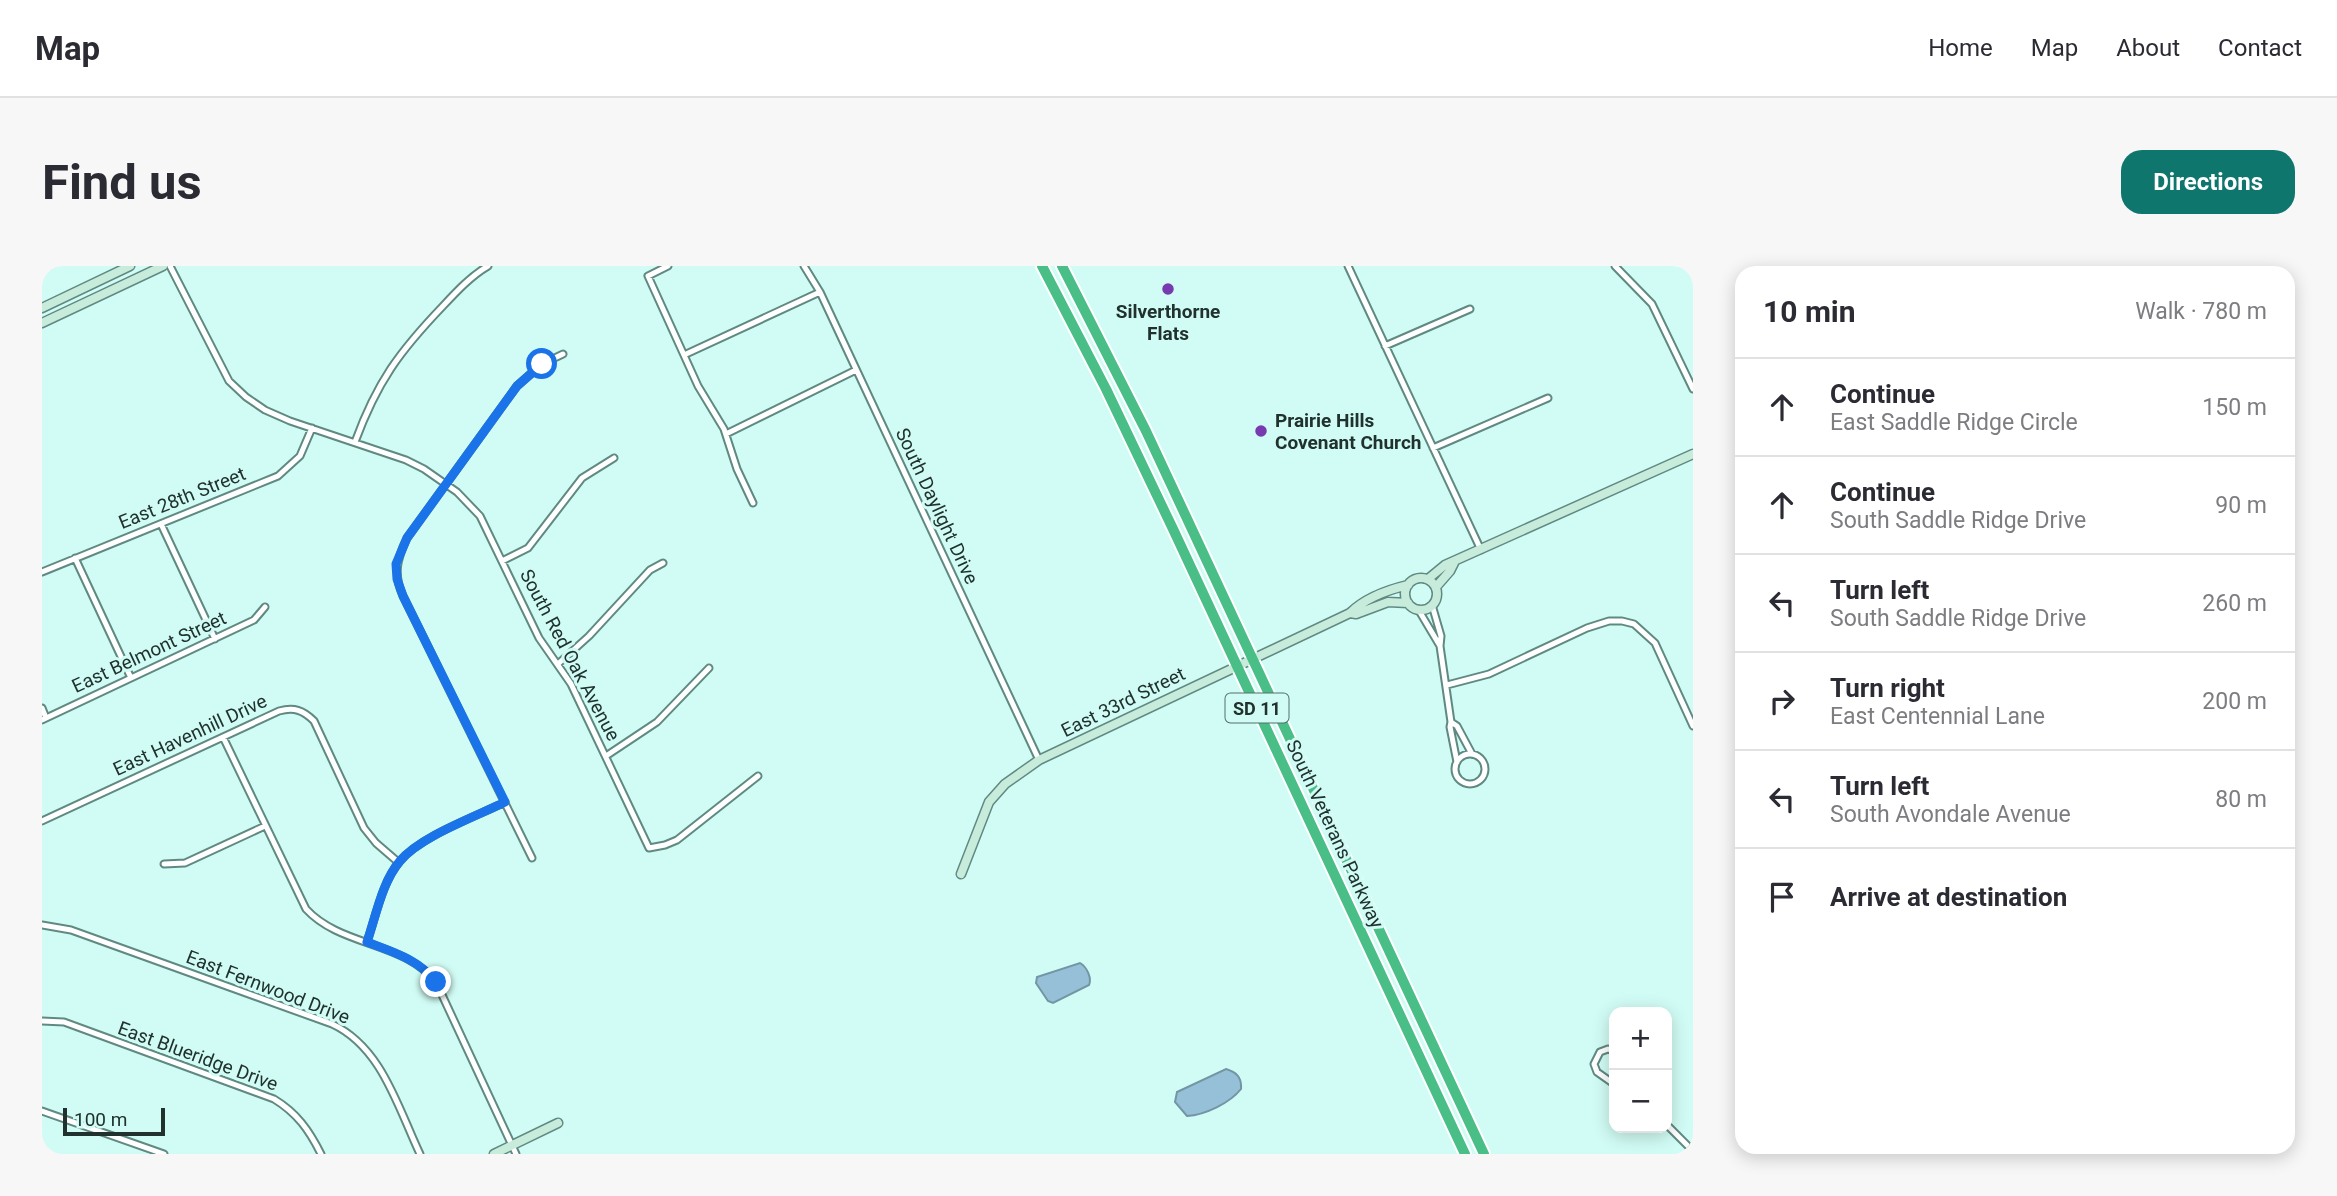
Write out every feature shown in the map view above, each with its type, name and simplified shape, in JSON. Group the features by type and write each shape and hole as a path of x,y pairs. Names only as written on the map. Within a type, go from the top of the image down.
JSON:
{"highway":[{"name":"South Veterans Parkway","path":"1042,266 1124,426 1465,1154"},
{"name":"South Veterans Parkway","path":"1062,266 1146,430 1254,657 1484,1154"}],"street":[{"path":"42,307 130,266"},
{"path":"42,323 163,266"},
{"name":"South Red Oak Avenue","path":"170,266 229,381 246,397 265,410 406,460 447,484 480,516 539,638 559,663 649,848 677,839 758,776"},
{"path":"355,443 369,405 399,354 459,289 488,266"},
{"path":"668,266 648,276 698,386 726,434 737,468 753,503"},
{"name":"South Daylight Drive","path":"804,266 820,292 1039,760"},
{"path":"1348,266 1482,550"},
{"path":"1615,266 1652,304 1693,389"},
{"path":"684,355 820,292"},
{"path":"1385,346 1471,309"},
{"path":"532,858 414,619 397,579 396,564 407,538 517,386 542,364 563,354"},
{"path":"726,434 856,370"},
{"path":"1433,448 1549,398"},
{"name":"East 28th Street","path":"42,572 278,476 300,456 312,428"},
{"name":"East 33rd Street","path":"961,874 989,802 1005,784 1039,760 1349,612 1374,597 1408,585 1417,578 1428,579 1445,565 1693,454"},
{"path":"502,561 528,548 582,478 614,458"},
{"path":"161,524 215,639"},
{"path":"75,558 131,678"},
{"path":"559,663 589,636 650,570 663,563"},
{"name":"East 33rd Street","path":"1432,605 1436,598 1436,587 1454,563"},
{"path":"1428,579 1436,587"},
{"path":"1408,585 1405,595 1408,603 1418,610 1440,646"},
{"name":"East 33rd Street","path":"1349,612 1356,614 1388,602 1408,603"},
{"path":"1418,610 1432,605 1441,636 1450,727 1457,762 1455,771 1459,780 1468,785 1477,783 1484,776 1485,765 1479,757 1465,755 1457,762"},
{"name":"East Belmont Street","path":"44,719 254,620 265,607"},
{"path":"1447,685 1489,674 1587,628 1609,621 1622,621 1634,624 1655,643 1693,726"},
{"path":"606,756 657,722 709,668"},
{"path":"42,708 44,719"},
{"name":"East Havenhill Drive","path":"42,821 279,711 295,709 308,715 319,729 364,828 376,843 398,862"},
{"path":"1451,722 1457,726 1472,754"},
{"path":"223,737 306,909 325,926 412,960 436,982 514,1150"},
{"path":"367,942 388,881 398,862 414,846 505,802"},
{"path":"164,864 185,863 265,826"},
{"name":"East Fernwood Drive","path":"42,925 71,930 348,1032 362,1043 381,1071 420,1154"},
{"name":"East Blueridge Drive","path":"42,1021 64,1022 274,1099 292,1110 299,1118 321,1154"},
{"path":"1609,1050 1604,1049 1594,1059 1594,1068 1609,1080"},
{"path":"1605,1077 1609,1077"},
{"path":"42,1111 164,1154"},
{"path":"494,1154 514,1150 558,1124"},
{"path":"1672,1130 1693,1151"}],"water":[{"path":"1080,963 1088,973 1089,985 1053,1003 1048,1001 1036,983 1037,977"},
{"path":"1226,1069 1238,1076 1241,1089 1217,1107 1187,1116 1175,1102 1177,1092"}],"place":[{"name":"Silverthorne Flats","path":"1168,289"},
{"name":"Prairie Hills Covenant Church","path":"1261,431"}],"route":[{"path":"436,982 412,960 367,942 388,881 398,862 414,846 505,802 403,596 397,579 396,564 407,538 419,520 517,386 542,364"}]}
